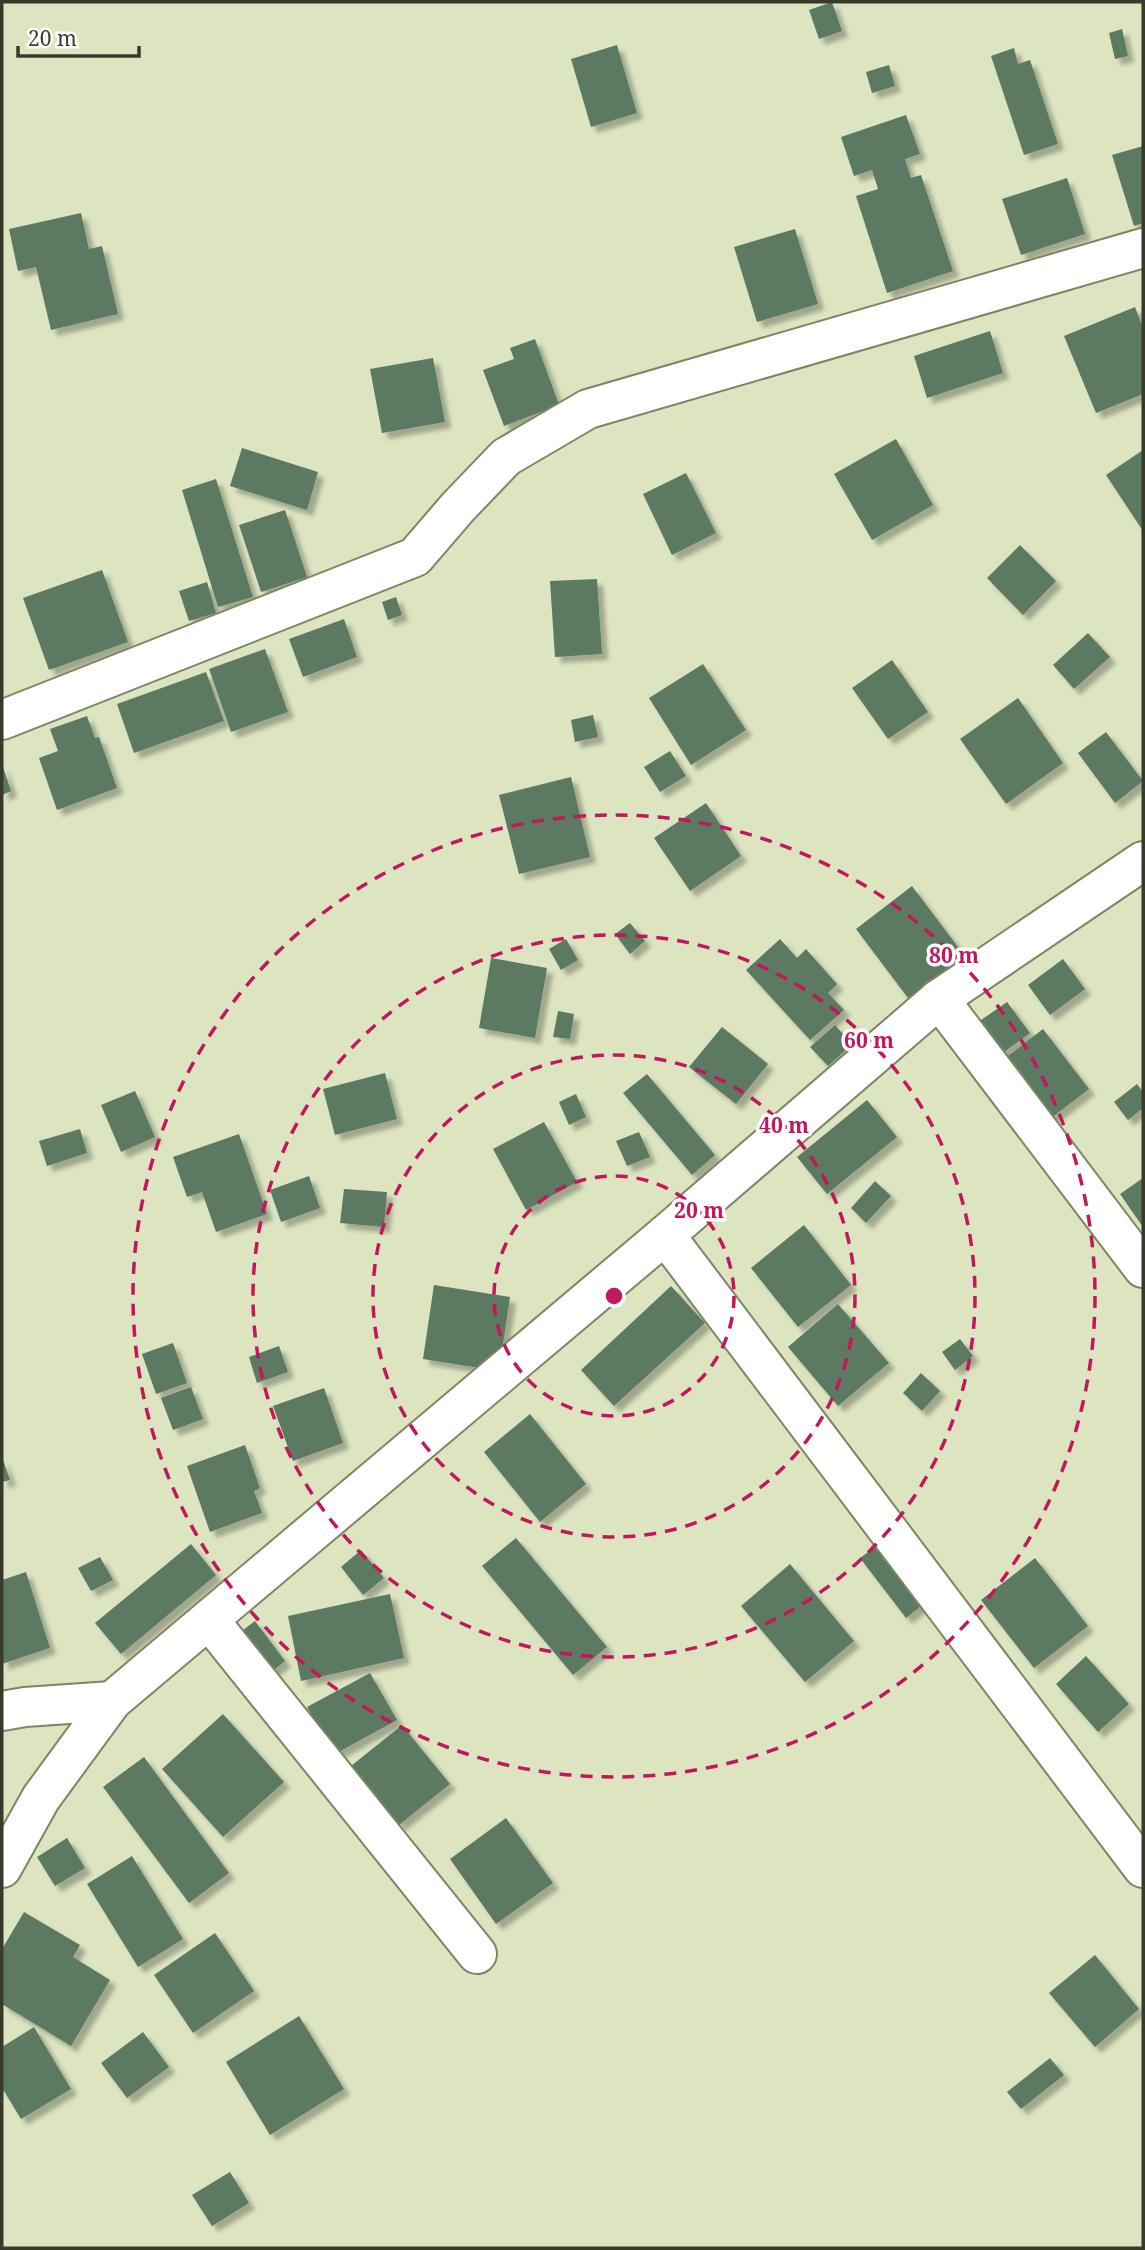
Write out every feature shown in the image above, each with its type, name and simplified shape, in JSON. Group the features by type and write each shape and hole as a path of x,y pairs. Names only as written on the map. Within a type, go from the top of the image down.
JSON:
{"street":[{"path":"2,720 415,557 506,457 588,408 1143,248"},
{"path":"2,1868 41,1798 112,1701 665,1235 939,999 1143,860"},
{"path":"939,999 1143,1268"},
{"path":"665,1235 1143,1868"},
{"path":"209,1620 477,1954"},
{"path":"2,1711 112,1701"}],"building":[{"path":"832,2 842,31 819,39 809,10"},
{"path":"1122,29 1128,56 1115,59 1109,33"},
{"path":"617,45 637,113 591,127 571,59"},
{"path":"1014,48 1018,64 1030,60 1058,144 1024,155 991,56"},
{"path":"889,65 895,86 872,93 866,72"},
{"path":"906,115 920,154 905,159 911,178 921,175 953,271 887,293 856,196 878,189 872,170 854,176 841,137"},
{"path":"1143,146 1143,223 1134,226 1112,155"},
{"path":"1067,178 1085,234 1021,255 1002,199"},
{"path":"81,213 89,249 102,246 118,314 51,330 36,267 18,271 9,229"},
{"path":"795,229 818,304 757,322 734,247"},
{"path":"1135,307 1143,328 1143,394 1096,413 1064,336"},
{"path":"990,331 1003,373 927,398 914,356"},
{"path":"535,339 559,405 504,426 483,370 514,359 510,348"},
{"path":"433,358 445,422 382,433 370,369"},
{"path":"896,439 933,505 872,540 834,474"},
{"path":"242,448 318,472 307,510 230,486"},
{"path":"1143,450 1143,531 1106,475"},
{"path":"686,473 716,533 672,555 643,494"},
{"path":"216,479 253,597 218,607 182,490"},
{"path":"285,510 307,577 261,592 239,525"},
{"path":"1020,545 1056,581 1023,615 987,578"},
{"path":"102,570 128,642 49,670 23,598"},
{"path":"597,579 602,654 555,657 550,581"},
{"path":"207,582 216,613 189,621 179,591"},
{"path":"396,597 402,615 388,620 382,602"},
{"path":"344,619 357,657 303,677 289,639"},
{"path":"1088,633 1110,657 1074,689 1053,665"},
{"path":"265,649 288,712 231,732 209,669"},
{"path":"892,660 928,712 888,739 852,688"},
{"path":"703,664 746,730 691,765 649,698"},
{"path":"206,672 224,721 134,753 117,704"},
{"path":"1018,698 1063,763 1006,804 960,739"},
{"path":"593,715 598,737 575,742 571,720"},
{"path":"87,716 95,738 99,737 117,788 57,810 39,758 58,751 50,729"},
{"path":"1106,732 1143,781 1115,803 1078,753"},
{"path":"670,751 686,776 660,792 644,767"},
{"path":"2,764 11,791 2,795"},
{"path":"571,777 590,857 519,874 499,795"},
{"path":"706,803 741,856 690,891 654,838"},
{"path":"912,886 964,955 908,998 856,929"},
{"path":"630,923 645,941 630,954 615,934"},
{"path":"566,939 578,960 561,970 549,949"},
{"path":"780,939 797,958 806,949 837,984 828,993 844,1010 810,1040 746,970"},
{"path":"491,958 547,968 535,1038 479,1028"},
{"path":"1063,959 1085,989 1050,1015 1028,985"},
{"path":"1007,1002 1030,1033 994,1059 971,1027"},
{"path":"558,1011 574,1014 570,1039 553,1037"},
{"path":"835,1025 852,1044 828,1066 810,1047"},
{"path":"722,1027 768,1064 736,1104 689,1067"},
{"path":"1043,1029 1089,1089 1042,1125 996,1065"},
{"path":"385,1073 397,1119 335,1135 323,1089"},
{"path":"647,1074 715,1155 692,1175 623,1093"},
{"path":"1137,1084 1143,1092 1143,1108 1128,1120 1114,1102"},
{"path":"135,1091 155,1137 121,1152 101,1105"},
{"path":"576,1094 586,1117 569,1125 559,1102"},
{"path":"867,1100 897,1137 827,1194 797,1157"},
{"path":"544,1122 577,1182 526,1210 493,1149"},
{"path":"80,1129 87,1153 47,1166 39,1141"},
{"path":"639,1132 650,1157 627,1166 616,1141"},
{"path":"239,1134 267,1214 216,1232 202,1192 187,1197 173,1157"},
{"path":"309,1176 320,1208 281,1222 270,1190"},
{"path":"1143,1178 1143,1227 1120,1194"},
{"path":"875,1181 891,1196 866,1223 851,1208"},
{"path":"344,1189 387,1192 384,1227 340,1223"},
{"path":"804,1225 851,1285 798,1327 751,1268"},
{"path":"434,1285 510,1297 499,1371 423,1359"},
{"path":"671,1286 705,1323 614,1406 581,1370"},
{"path":"838,1304 889,1363 838,1406 788,1347"},
{"path":"960,1339 973,1356 955,1370 942,1352"},
{"path":"173,1343 187,1383 156,1394 142,1354"},
{"path":"279,1346 288,1372 257,1383 249,1357"},
{"path":"921,1373 940,1391 922,1411 903,1393"},
{"path":"191,1387 203,1419 173,1430 161,1398"},
{"path":"324,1388 343,1443 293,1461 273,1406"},
{"path":"530,1414 586,1484 540,1522 484,1452"},
{"path":"245,1445 260,1488 254,1491 262,1513 210,1532 187,1466"},
{"path":"2,1457 10,1480 2,1482"},
{"path":"516,1538 607,1647 573,1675 482,1566"},
{"path":"886,1539 930,1599 906,1618 860,1558"},
{"path":"191,1544 216,1575 121,1654 95,1623"},
{"path":"361,1550 384,1578 363,1595 341,1567"},
{"path":"100,1557 113,1580 91,1591 78,1568"},
{"path":"1035,1558 1088,1626 1034,1668 981,1600"},
{"path":"790,1564 854,1641 805,1682 741,1606"},
{"path":"26,1572 50,1648 2,1664 2,1580"},
{"path":"390,1594 404,1658 301,1681 288,1616"},
{"path":"255,1621 285,1661 265,1677 234,1637"},
{"path":"1086,1656 1129,1704 1098,1732 1056,1684"},
{"path":"370,1673 397,1720 333,1755 307,1707"},
{"path":"223,1714 284,1782 223,1837 162,1769"},
{"path":"402,1725 450,1784 399,1825 351,1766"},
{"path":"144,1757 229,1873 189,1903 103,1787"},
{"path":"506,1818 553,1883 496,1924 450,1859"},
{"path":"67,1838 85,1868 55,1886 37,1857"},
{"path":"132,1856 183,1939 138,1967 87,1884"},
{"path":"24,1912 80,1945 73,1957 110,1980 71,2046 2,2004 2,1949"},
{"path":"215,1933 254,1991 193,2033 154,1975"},
{"path":"1095,1955 1139,2009 1095,2047 1049,1993"},
{"path":"299,2016 344,2089 270,2135 226,2062"},
{"path":"34,2027 71,2089 21,2119 4,2091 2,2092 2,2047"},
{"path":"143,2032 169,2067 127,2098 101,2063"},
{"path":"1050,2058 1064,2075 1021,2109 1007,2092"},
{"path":"230,2172 249,2203 212,2226 192,2195"}]}
